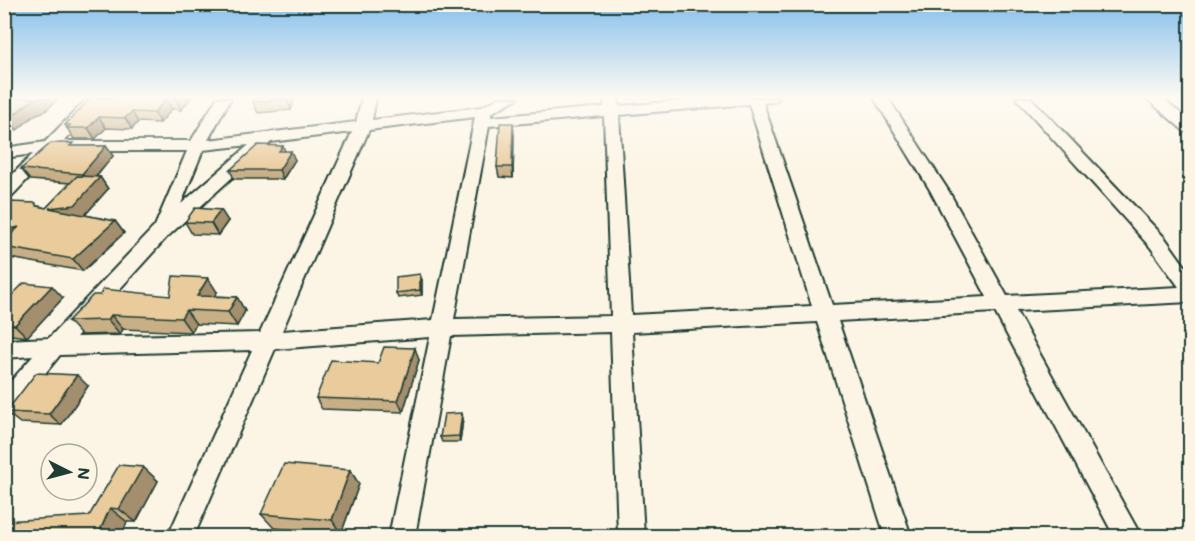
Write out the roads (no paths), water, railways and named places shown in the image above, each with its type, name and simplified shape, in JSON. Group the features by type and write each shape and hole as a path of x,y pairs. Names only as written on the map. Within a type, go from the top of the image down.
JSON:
{"street":[{"path":"4,194 73,123"},
{"path":"160,232 210,123"},
{"path":"4,153 52,146 198,146 389,123"},
{"path":"402,537 482,123"},
{"path":"613,123 631,537"},
{"path":"768,123 824,311 898,537"},
{"path":"897,123 939,190 1128,537"},
{"path":"1047,123 1158,243 1191,287"},
{"path":"181,537 363,125"},
{"path":"4,407 54,346 160,232 266,138"},
{"path":"4,349 267,341 442,328 622,324 824,311 1002,305 1191,294"}]}
